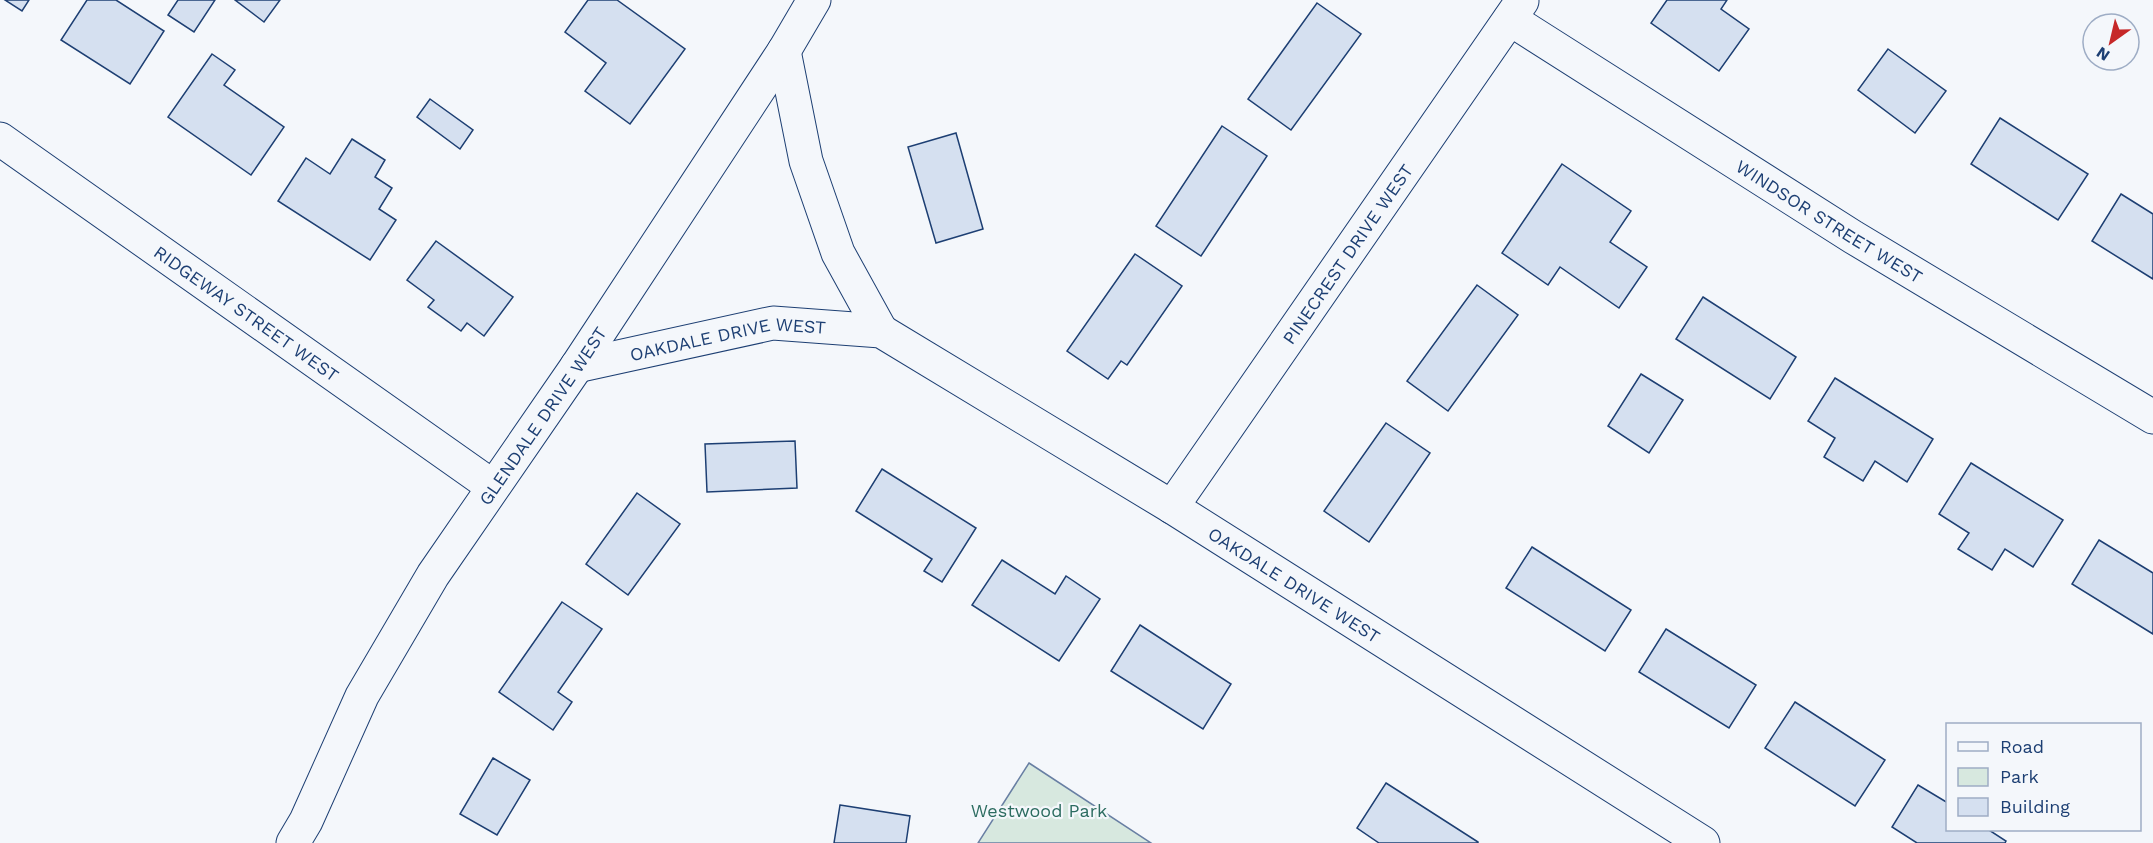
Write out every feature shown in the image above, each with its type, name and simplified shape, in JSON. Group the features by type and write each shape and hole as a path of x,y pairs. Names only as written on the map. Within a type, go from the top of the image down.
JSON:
{"street":[{"name":"GLENDALE DRIVE WEST","path":"293,843 306,821 362,696 433,575 492,486 577,366 814,0"},
{"name":"WINDSOR STREET WEST","path":"1517,9 1853,237 2153,417"},
{"name":"PINECREST DRIVE WEST","path":"1172,507 1517,9"},
{"name":"OAKDALE DRIVE WEST","path":"783,51 806,161 838,253 881,331"},
{"name":"RIDGEWAY STREET WEST","path":"0,139 492,486"},
{"name":"OAKDALE DRIVE WEST","path":"577,366 773,323 881,331 1172,507 1703,843"}],"green space":[{"name":"Westwood Park","path":"1029,763 1151,843 978,843"}],"building":[{"path":"5,0 29,0 22,11"},
{"path":"87,0 116,0 164,31 130,84 61,40"},
{"path":"178,0 215,0 194,32 168,15"},
{"path":"235,0 280,0 264,22"},
{"path":"588,0 617,0 685,49 630,124 585,91 606,63 565,32"},
{"path":"1667,0 1727,0 1721,9 1749,29 1719,71 1651,23"},
{"path":"1317,3 1361,34 1291,130 1248,99"},
{"path":"1888,49 1946,91 1915,133 1858,90"},
{"path":"212,54 235,70 224,85 284,127 251,175 168,117"},
{"path":"430,99 473,130 460,149 417,117"},
{"path":"2000,118 2088,174 2058,220 1971,164"},
{"path":"1222,126 1267,156 1201,256 1156,226"},
{"path":"956,133 983,229 936,243 908,147"},
{"path":"352,139 385,160 375,177 392,188 379,209 396,220 370,260 278,201 306,158 330,174"},
{"path":"1562,164 1631,211 1610,242 1647,267 1619,308 1560,267 1548,285 1502,253"},
{"path":"2121,194 2153,214 2153,279 2092,241"},
{"path":"436,241 513,297 484,336 467,323 461,331 428,307 434,300 407,280"},
{"path":"1135,254 1182,286 1127,365 1121,361 1108,379 1067,351"},
{"path":"1477,285 1518,315 1448,411 1407,381"},
{"path":"1703,297 1796,357 1770,399 1676,339"},
{"path":"1641,374 1683,400 1649,453 1608,426"},
{"path":"1835,378 1933,439 1907,482 1875,461 1863,481 1824,457 1835,438 1808,421"},
{"path":"1386,423 1430,453 1369,542 1324,511"},
{"path":"795,441 797,488 707,492 705,444"},
{"path":"1971,463 2063,520 2033,567 2005,549 1992,570 1958,549 1969,533 1939,514"},
{"path":"882,469 976,528 942,582 924,571 932,559 856,511"},
{"path":"637,493 680,524 628,595 586,564"},
{"path":"2099,540 2153,573 2153,634 2072,584"},
{"path":"1532,547 1631,610 1605,651 1506,588"},
{"path":"1002,560 1055,594 1066,576 1100,599 1059,661 972,605"},
{"path":"562,602 602,629 558,692 572,702 553,730 499,692"},
{"path":"1140,625 1231,684 1203,729 1111,671"},
{"path":"1666,629 1756,685 1729,728 1639,672"},
{"path":"1795,702 1885,760 1855,806 1765,748"},
{"path":"493,758 530,780 497,835 460,814"},
{"path":"1386,783 1478,843 1379,843 1357,828"},
{"path":"1918,785 1946,802 1946,831 1991,831 2006,841 2005,843 1917,843 1892,827"},
{"path":"840,805 910,816 906,843 834,843"}]}
